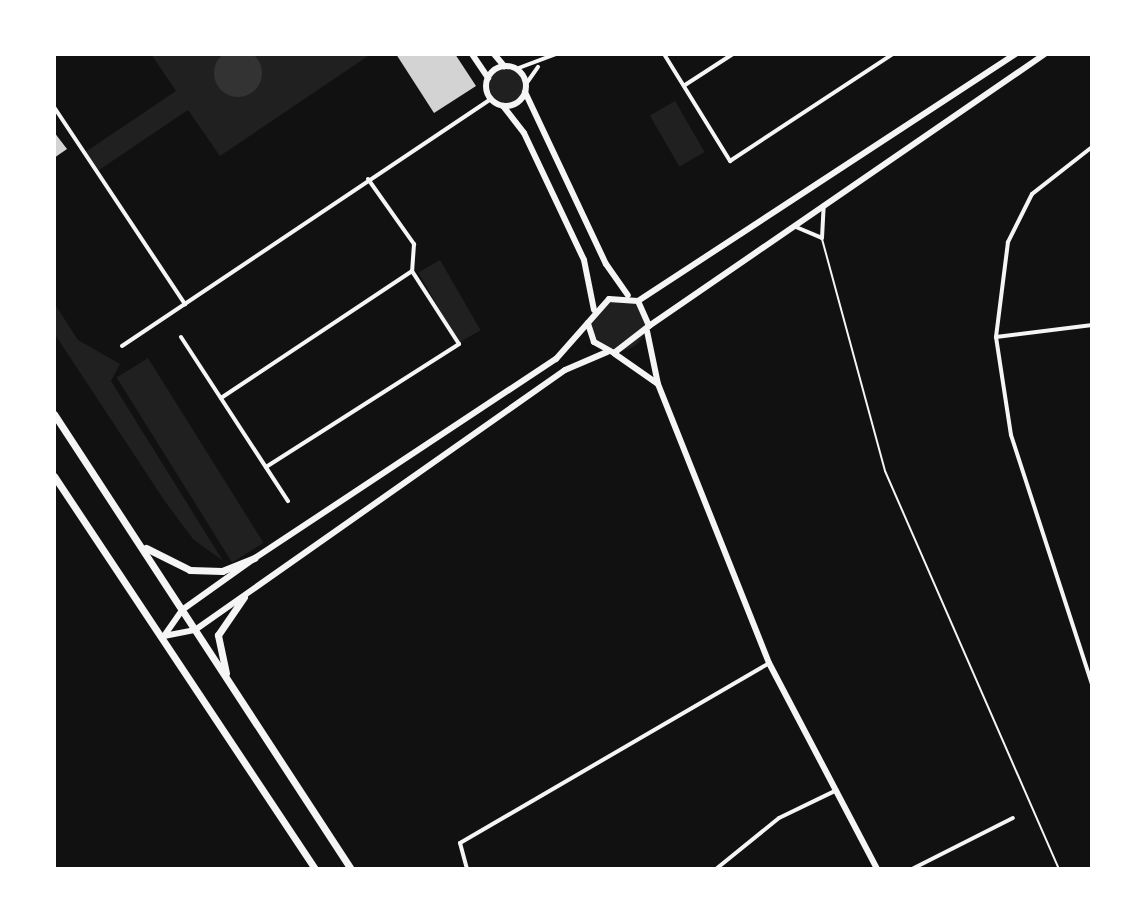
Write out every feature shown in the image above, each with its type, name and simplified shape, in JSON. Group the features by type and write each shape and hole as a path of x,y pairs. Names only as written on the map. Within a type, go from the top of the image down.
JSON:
{"main road":[{"path":"54,414 351,869"},
{"path":"54,476 164,636 315,869"},
{"path":"140,542 190,570 222,571 255,558"},
{"path":"230,687 218,635 244,597"}],"street":[{"path":"472,54 488,78 491,99"},
{"path":"494,54 504,66 516,69 539,65"},
{"path":"556,54 539,65 526,84 525,92 606,264 628,295 638,301 648,329 658,384 769,663 877,869"},
{"path":"664,54 730,161 893,54"},
{"path":"684,86 733,54"},
{"path":"638,301 1016,54"},
{"path":"164,636 195,630 565,370 611,352 648,329 789,227 1045,54"},
{"path":"488,78 504,66"},
{"path":"516,69 526,84"},
{"path":"503,106 525,92"},
{"path":"164,636 182,610 255,558 556,359 588,323 594,310 584,260 524,133 503,106 491,99"},
{"path":"122,346 368,178 491,99"},
{"path":"54,107 185,304"},
{"path":"1092,147 1032,194 1008,242 996,337 1011,435 1092,684"},
{"path":"266,467 459,344 412,271 414,244 368,178"},
{"path":"789,227 822,238 825,204"},
{"path":"221,398 412,271"},
{"path":"594,310 628,295"},
{"path":"588,323 611,352 658,384"},
{"path":"996,337 1092,325"},
{"path":"181,337 288,501"},
{"path":"467,869 460,843 769,663"},
{"path":"716,869 779,818 837,790"},
{"path":"912,869 1013,818"}],"lane":[{"path":"822,238 885,471 1059,869"}],"shaded area":[{"path":"238,49 255,56 262,73 255,90 238,97 221,90 214,73 221,56"},
{"path":"151,54 371,54 220,156 188,110 96,172 84,153 176,91"},
{"path":"506,67 519,73 525,86 519,99 506,105 493,99 487,86 493,73"},
{"path":"675,101 704,152 679,167 650,116"},
{"path":"440,260 480,330 459,343 418,272"},
{"path":"619,297 638,305 646,324 638,343 619,351 600,343 592,324 600,305"},
{"path":"54,303 78,340 120,364 111,381 223,561 193,539 164,500 54,333"},
{"path":"148,358 264,543 232,562 117,378"}],"building":[{"path":"396,54 455,54 476,86 434,113"},
{"path":"54,132 67,149 54,158"}]}
